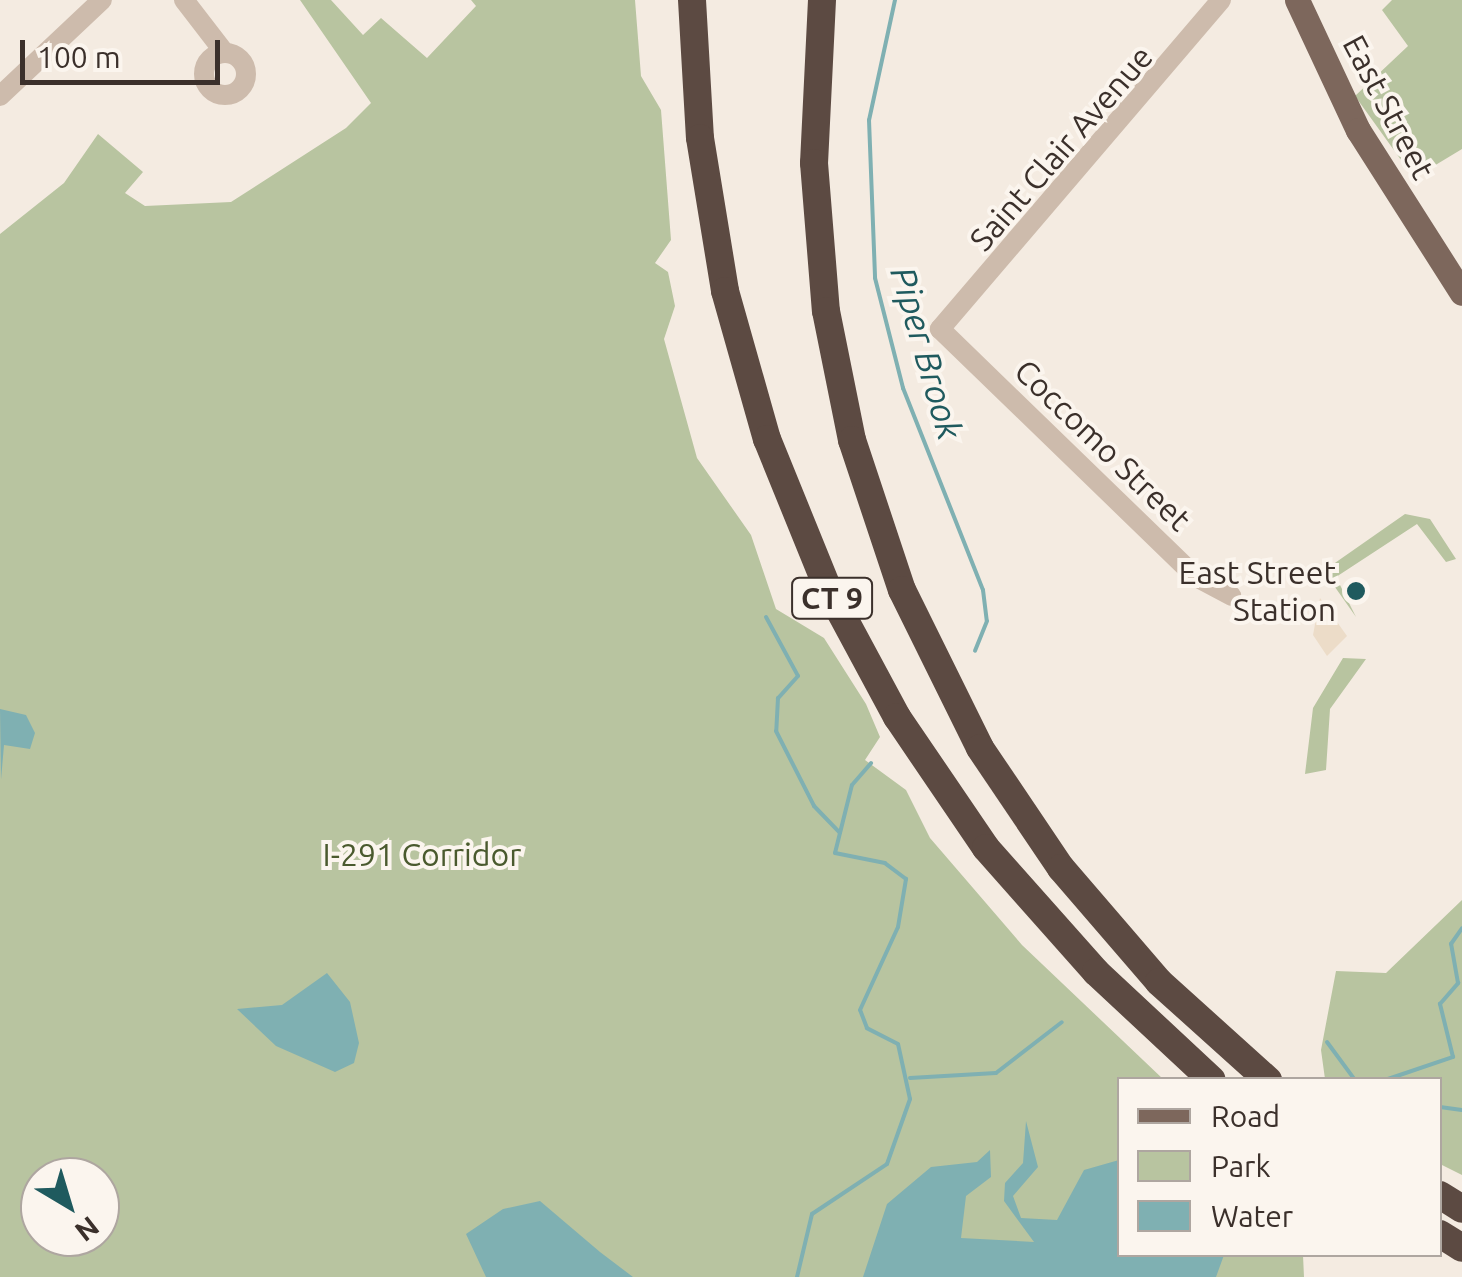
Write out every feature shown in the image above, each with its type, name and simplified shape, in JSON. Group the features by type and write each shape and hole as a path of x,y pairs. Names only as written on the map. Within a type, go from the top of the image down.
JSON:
{"highway":[{"name":"CT 9","path":"692,0 700,138 728,305 767,439 827,588 904,728 986,848 1096,972 1209,1077"},
{"name":"CT 9","path":"822,0 814,150 824,299 852,440 902,590 963,718 1048,852 1148,970 1265,1077"}],"main road":[{"name":"East Street","path":"1297,0 1358,130 1462,293"}],"street":[{"path":"0,96 102,0"},
{"path":"184,0 225,53"},
{"name":"Saint Clair Avenue","path":"940,329 1220,0"},
{"name":"Coccomo Street","path":"940,329 1196,577 1231,596"}],"green space":[{"name":"I-291 Corridor","path":"300,0 331,0 363,35 381,18 427,58 476,6 471,0 635,0 641,76 661,110 671,240 655,263 668,272 675,306 664,339 697,458 751,535 776,609 824,638 866,704 880,737 865,760 906,790 930,838 1022,945 1161,1077 1117,1077 1117,1257 1303,1257 1304,1277 0,1277 0,234 64,183 98,134 143,172 125,193 145,206 231,202 346,128 371,103"},
{"path":"1392,0 1462,0 1462,149 1414,178 1355,96 1408,46 1382,10"},
{"path":"1405,514 1430,519 1456,559 1446,562 1417,524 1336,577 1356,617 1330,580 1332,565"},
{"path":"1343,658 1366,659 1330,709 1326,770 1305,774 1313,708"},
{"path":"1462,900 1462,1175 1442,1165 1442,1077 1325,1077 1321,1050 1336,971 1386,973"}],"shaded area":[{"path":"1320,598 1347,636 1327,656 1313,635"}],"water":[{"path":"0,709 26,715 35,733 30,749 4,745 1,780"},
{"path":"327,973 350,1002 359,1043 354,1063 335,1072 276,1046 237,1009 282,1005"},
{"path":"1026,1121 1038,1167 1013,1196 1021,1218 1057,1220 1084,1170 1117,1161 1117,1257 1223,1257 1216,1277 863,1277 887,1204 931,1167 977,1162 990,1150 991,1177 966,1196 961,1238 1034,1242 1004,1201 1005,1183 1023,1163"},
{"path":"540,1201 633,1277 486,1277 466,1234 503,1209"}],"waterway":[{"name":"Piper Brook","path":"895,0 869,120 875,278 903,388 983,590 987,621 975,651"},
{"path":"766,617 798,676 778,698 776,731 814,806 840,833"},
{"name":"Piper Brook","path":"797,1277 812,1214 887,1164 910,1099 898,1044 867,1028 860,1010 898,927 906,879 885,863 835,853 852,785 871,763"},
{"path":"1394,1077 1453,1057 1440,1004 1458,983 1451,944 1462,928"},
{"path":"910,1078 996,1073 1062,1022"},
{"path":"1327,1042 1353,1077"},
{"path":"1442,1107 1462,1110"}],"place":[{"name":"East Street Station","path":"1356,591"}]}
